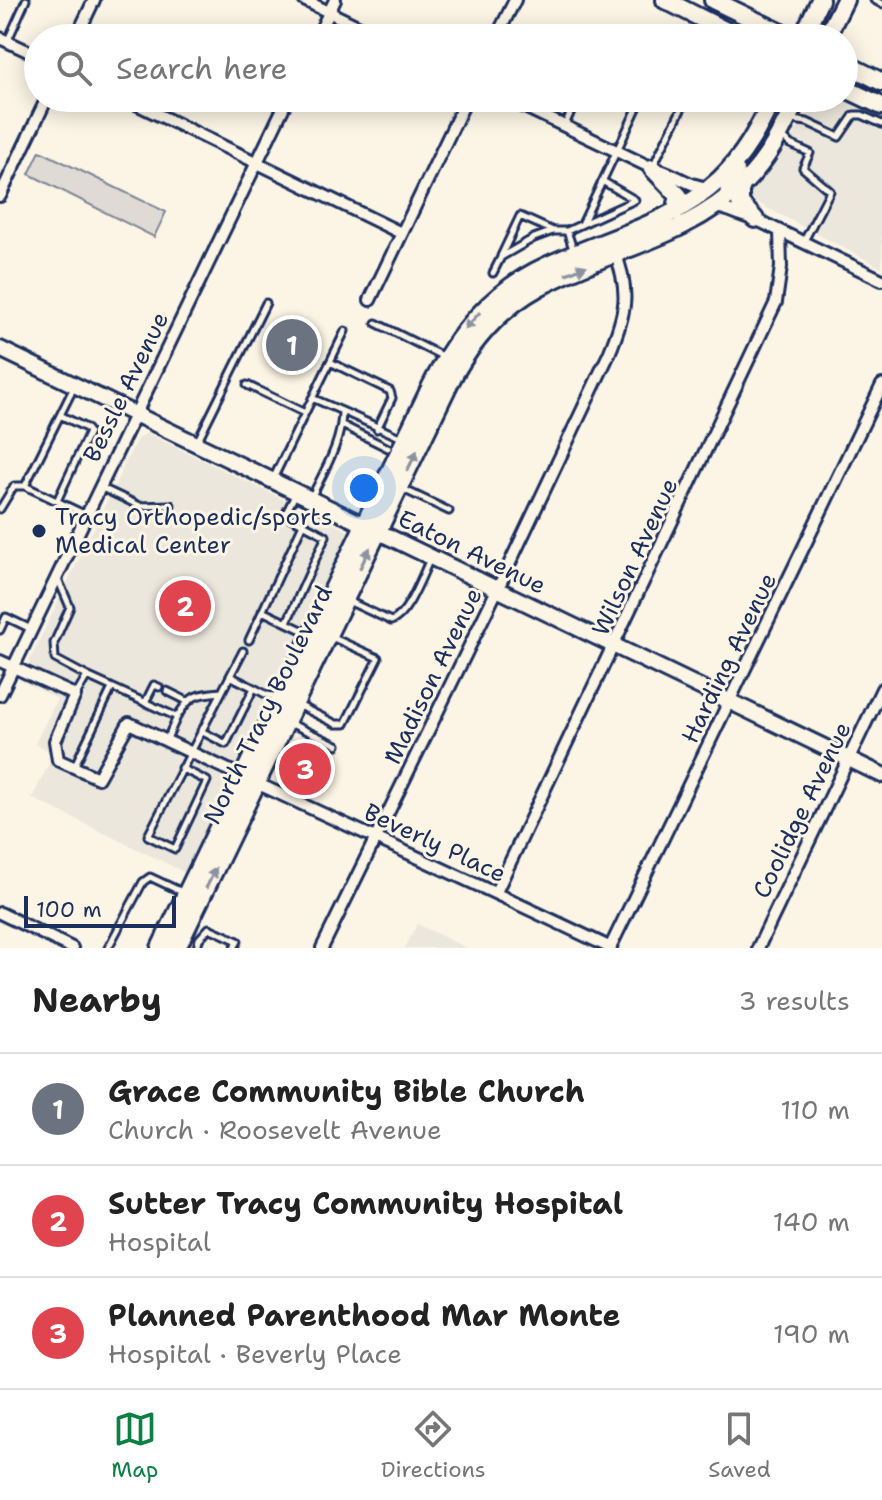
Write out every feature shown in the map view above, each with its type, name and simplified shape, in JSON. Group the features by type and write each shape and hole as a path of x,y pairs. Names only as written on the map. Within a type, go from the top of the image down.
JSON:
{"main road":[{"path":"665,0 703,24"},
{"path":"713,0 740,9 767,24"},
{"path":"809,24 820,0"},
{"path":"833,24 845,0"},
{"path":"858,70 882,82"},
{"path":"858,95 882,106"},
{"name":"North Tracy Boulevard","path":"160,948 186,894 249,781 371,528 400,487 466,327 500,294 534,272 575,254 651,241 678,229 711,198 750,142 766,112"},
{"name":"North Tracy Boulevard","path":"320,635 345,600 405,439 452,361 515,303 675,212 743,183 763,161 791,112"},
{"path":"652,168 679,196 675,212"},
{"path":"743,183 740,203 755,219"},
{"name":"North Tracy Boulevard","path":"177,948 192,936 249,781"}],"street":[{"path":"83,24 94,0"},
{"path":"304,0 353,24"},
{"path":"323,24 335,0"},
{"path":"503,24 515,0"},
{"path":"4,40 24,49"},
{"path":"0,196 40,112"},
{"path":"153,112 401,233"},
{"name":"Bessle Avenue","path":"0,695 281,112"},
{"path":"370,300 460,112"},
{"path":"536,112 652,168 663,170 742,217 755,219 881,279"},
{"name":"Wilson Avenue","path":"496,892 776,302 781,267 780,231"},
{"name":"Madison Avenue","path":"322,948 498,588 622,322 626,288 613,248"},
{"name":"Eaton Avenue","path":"0,349 882,775"},
{"name":"Harding Avenue","path":"611,948 882,385"},
{"path":"0,661 75,695 55,741 58,760 74,767"},
{"name":"Coolidge Avenue","path":"758,948 882,689"},
{"name":"Beverly Place","path":"74,767 98,778 129,723 189,754 496,892 611,948"},
{"path":"0,913 72,948"}],"lane":[{"path":"4,40 26,0"},
{"path":"874,0 882,4"},
{"path":"565,126 571,112"},
{"path":"582,224 635,112"},
{"path":"652,168 680,112"},
{"path":"804,242 830,191 803,168 810,153 790,144 783,128 798,120 839,137 854,115 862,115 882,124"},
{"path":"493,273 520,216 553,231 567,231 635,200 604,182"},
{"path":"501,257 553,231"},
{"path":"567,231 575,254"},
{"path":"197,443 266,303"},
{"path":"376,323 452,361"},
{"path":"272,480 345,331"},
{"path":"330,362 390,391 392,398 377,429"},
{"path":"25,486 75,384"},
{"path":"247,385 305,413"},
{"path":"312,398 405,439"},
{"path":"287,622 326,536 285,515 304,495 334,450 342,425 342,411"},
{"path":"57,501 89,432 60,415"},
{"path":"342,425 388,448"},
{"path":"0,509 14,486 25,486 86,515"},
{"path":"100,487 140,506 171,505"},
{"path":"400,487 449,511"},
{"path":"249,640 303,524"},
{"path":"345,600 391,621 397,620 431,557"},
{"path":"56,576 70,607 54,643 55,659 177,717"},
{"path":"230,676 336,724 345,724 378,658 262,611"},
{"path":"0,630 6,617 31,629"},
{"path":"181,768 207,781 175,849 148,836 181,768 243,651"},
{"path":"75,695 87,676"},
{"path":"145,703 154,685 159,687"},
{"path":"74,767 112,688"},
{"path":"201,731 226,744 254,688"},
{"path":"167,691 187,701"},
{"path":"166,741 187,701 200,694 221,692"},
{"path":"280,718 337,745"},
{"path":"108,948 143,882 150,877 186,894"},
{"path":"197,948 192,936 207,929 238,941 234,948"}],"shaded area":[{"path":"858,107 882,118 882,268 750,199 749,193 769,171 809,112 858,112"},
{"path":"40,151 166,212 154,237 29,174"},
{"path":"147,433 350,532 186,873 32,798 54,753 35,744 57,699 20,680 137,439"},
{"path":"417,924 467,948 405,948"}],"place":[{"name":"Grace Community Bible Church","path":"292,345"},
{"name":"Tracy Orthopedic/sports Medical Center","path":"39,531"},
{"name":"Sutter Tracy Community Hospital","path":"185,606"},
{"name":"Planned Parenthood Mar Monte","path":"305,769"}]}
